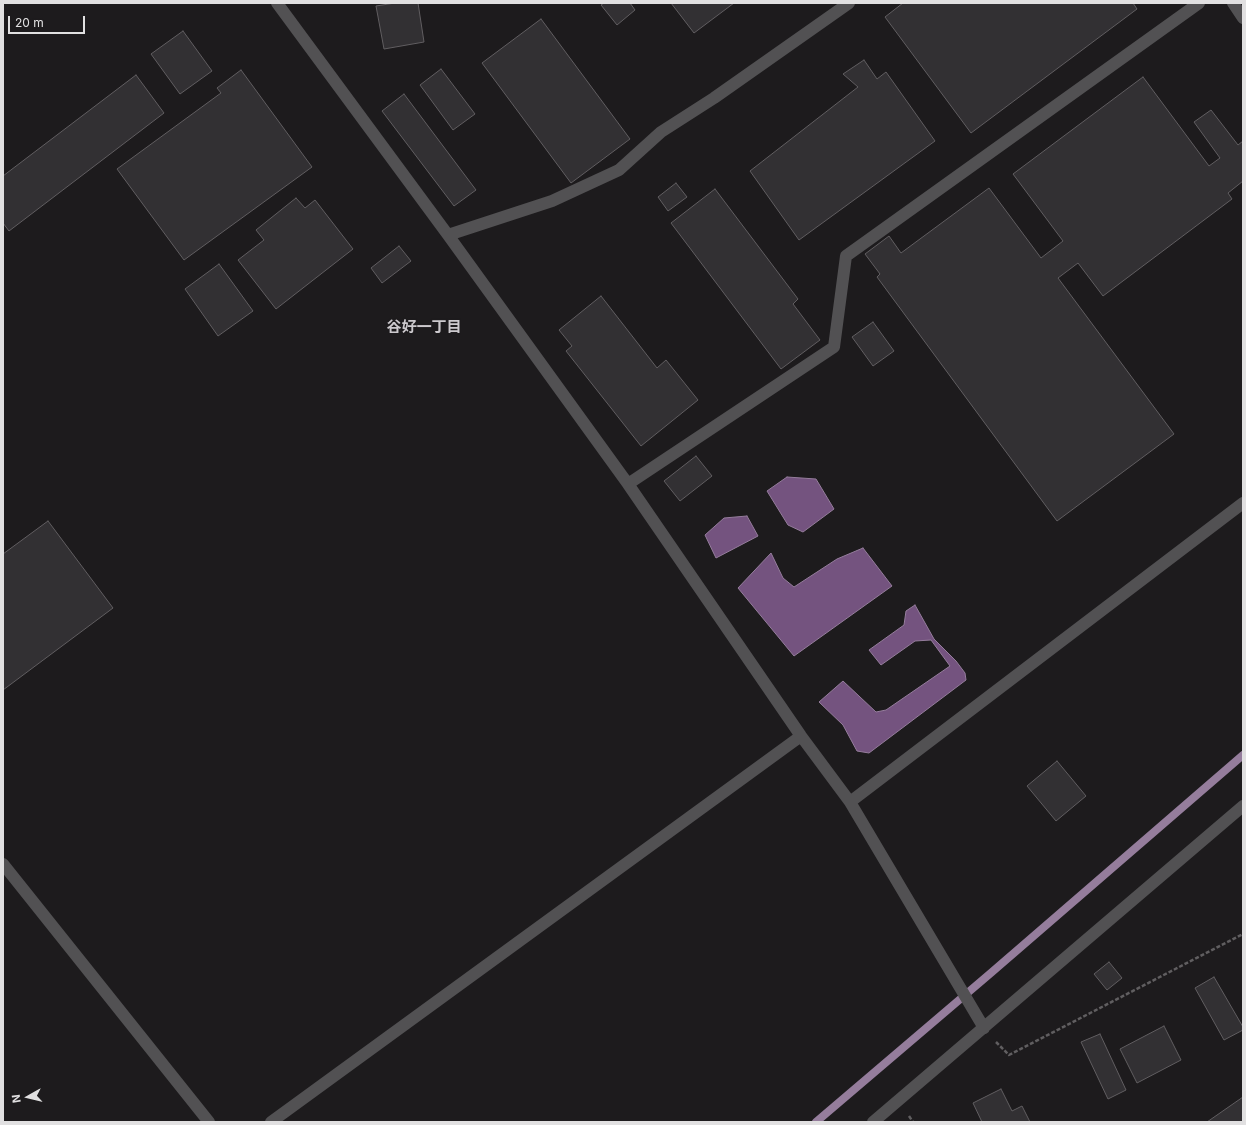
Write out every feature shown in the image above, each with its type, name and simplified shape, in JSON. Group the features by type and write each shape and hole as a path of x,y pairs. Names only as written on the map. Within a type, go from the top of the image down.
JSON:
{"street":[{"path":"277,3 448,235 628,484 801,736 850,802 984,1028"},
{"path":"448,235 552,201 619,170 661,132 714,98 849,3"},
{"path":"628,484 834,347 846,256 1199,3"},
{"path":"1233,3 1243,18"},
{"path":"850,802 1243,503"},
{"path":"271,1122 801,736"},
{"path":"874,1122 1243,806"},
{"path":"3,864 209,1122"}],"path":[{"path":"984,1028 1009,1055 1243,934"}],"shaded area":[{"path":"787,477 816,479 834,509 803,532 788,525 767,491"},
{"path":"747,516 758,536 716,558 705,535 724,518"},
{"path":"863,548 892,586 794,656 738,588 771,553 783,578 794,587 837,559"},
{"path":"915,605 934,639 956,661 965,673 966,680 869,753 857,751 843,725 819,702 843,681 876,712 886,710 950,666 931,640 915,641 881,665 869,650 904,625 906,611"}],"building":[{"path":"395,3 418,3 424,42 384,49 376,6"},
{"path":"604,3 630,3 635,10 617,25 601,5"},
{"path":"671,3 734,3 694,33"},
{"path":"903,3 1133,3 1137,9 971,133 885,17"},
{"path":"541,19 630,139 571,183 482,63"},
{"path":"183,31 212,71 180,94 151,54"},
{"path":"864,60 877,79 886,72 935,141 799,240 750,171 858,87 843,74"},
{"path":"441,69 475,114 453,130 420,85"},
{"path":"241,70 312,167 184,260 117,169 221,93 217,88"},
{"path":"136,75 164,113 9,231 3,223 3,176"},
{"path":"1143,77 1209,166 1220,158 1194,122 1211,110 1238,145 1243,141 1243,181 1228,193 1232,199 1103,296 1078,263 1058,278 1174,434 1057,521 877,277 880,274 865,254 889,236 901,253 989,188 1041,258 1063,241 1013,174"},
{"path":"404,94 476,190 454,206 382,111"},
{"path":"676,183 687,197 668,211 658,197"},
{"path":"715,189 798,299 793,304 820,340 781,369 671,223"},
{"path":"296,198 305,208 315,200 353,249 276,309 238,260 264,240 256,230"},
{"path":"399,246 411,261 382,283 371,268"},
{"path":"219,264 253,311 218,336 185,289"},
{"path":"601,296 657,368 666,360 698,400 641,446 566,351 572,346 559,330"},
{"path":"873,322 894,351 873,366 852,337"},
{"path":"696,456 712,476 680,501 664,481"},
{"path":"48,521 113,608 3,690 3,554"},
{"path":"1057,761 1086,796 1056,821 1027,786"},
{"path":"1109,962 1122,978 1107,990 1094,974"},
{"path":"1214,977 1243,1027 1243,1030 1224,1040 1195,988"},
{"path":"1164,1026 1181,1060 1137,1083 1120,1049"},
{"path":"1100,1034 1126,1090 1108,1099 1081,1042"},
{"path":"1001,1089 1012,1111 1022,1106 1030,1122 982,1122 973,1103"},
{"path":"1243,1097 1243,1122 1207,1122"}],"waterway":[{"path":"816,1122 1243,755"}],"district":[{"name":"谷好一丁目","path":"424,327"}]}
